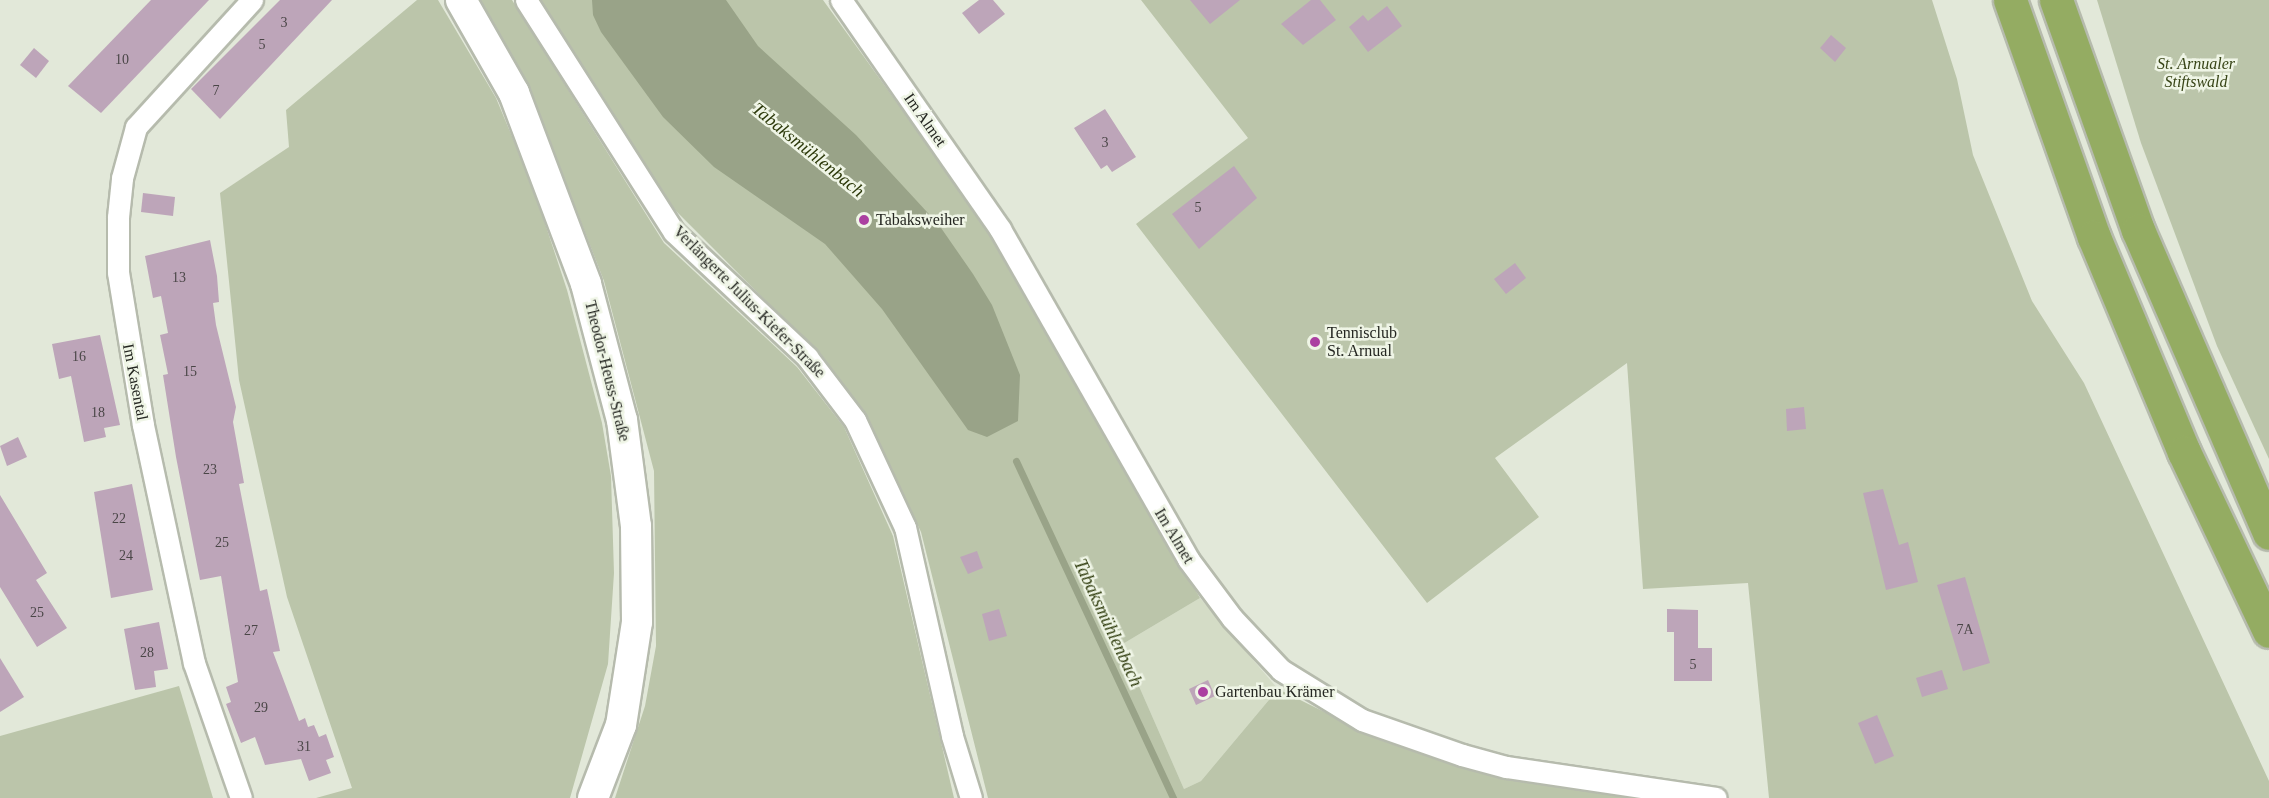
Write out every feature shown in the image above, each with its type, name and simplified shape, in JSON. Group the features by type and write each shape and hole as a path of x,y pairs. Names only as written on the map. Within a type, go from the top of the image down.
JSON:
{"highway":[{"path":"2010,0 2094,237 2184,452 2269,631"},
{"path":"2056,0 2138,230 2269,532"}],"street":[{"name":"Im Kasental","path":"241,798 194,663 143,425 118,272 118,217 122,178 136,127 252,0"},
{"name":"Theodor-Heuss-Straße","path":"461,0 513,93 586,284 622,420 636,526 637,622 621,724 593,798"},
{"name":"Verlängerte Julius-Kiefer-Straße","path":"526,0 674,232 807,357 855,420 905,528 952,736 971,798"},
{"name":"Im Almet","path":"841,0 1000,229 1188,559 1226,611 1281,670 1362,720 1473,758 1506,767 1716,798"}],"shaded area":[{"path":"1200,598 1278,689 1201,781 1184,789 1121,645"}],"green space":[{"path":"417,0 438,0 496,98 533,187 567,290 602,423 611,476 614,573 608,664 570,798 316,798 352,788 287,597 239,380 220,193 289,147 286,110"},
{"path":"479,0 512,0 664,243 797,367 844,427 893,536 954,798 615,798 645,706 656,646 654,471 604,281 528,86"},
{"path":"539,0 823,0 988,229 1200,598 1121,645 1184,789 1201,781 1278,689 1383,741 1432,756 1486,771 1656,798 988,798 921,532 865,415 815,350 665,200"},
{"path":"1141,0 1932,0 1957,79 1973,155 2032,301 2084,383 2269,781 2269,798 1769,798 1748,583 1643,589 1627,363 1495,458 1539,517 1427,603 1136,224 1248,138"},
{"name":"St. Arnualer Stiftswald","path":"2097,0 2269,0 2269,459 2217,346 2141,143"},
{"path":"179,686 213,798 0,798 0,736"}],"water":[{"name":"Tabaksweiher","path":"592,0 726,0 758,46 856,135 939,225 973,274 992,305 1020,375 1018,421 987,437 968,430 882,309 825,244 714,167 663,117 601,32 593,15"}],"building":[{"path":"151,0 209,0 101,113 68,86"},
{"path":"280,0 332,0 220,119 191,89"},
{"path":"979,0 993,0 1005,14 979,34 962,13"},
{"path":"1190,0 1240,0 1210,24"},
{"path":"1311,0 1320,0 1336,20 1303,45 1281,24"},
{"path":"1387,6 1402,26 1368,52 1349,27 1363,15 1368,21"},
{"path":"1831,35 1846,48 1835,62 1820,48"},
{"path":"34,48 49,61 36,78 20,65"},
{"path":"1105,109 1136,157 1112,172 1107,165 1101,169 1074,128"},
{"path":"1234,166 1257,198 1199,249 1172,214"},
{"path":"143,193 175,197 173,216 141,212"},
{"path":"210,240 219,302 213,303 216,325 236,407 233,422 244,483 239,484 260,591 267,589 280,651 273,652 299,721 305,718 308,727 314,725 319,737 326,734 334,757 326,760 331,773 309,781 301,759 265,765 255,737 241,743 226,704 231,702 226,687 238,682 221,576 200,580 176,457 163,375 168,374 160,335 168,333 161,296 153,298 145,256"},
{"path":"1515,263 1526,278 1506,294 1494,279"},
{"path":"100,335 120,425 104,428 106,437 84,442 71,376 59,379 52,344"},
{"path":"1804,407 1806,429 1787,431 1786,409"},
{"path":"18,437 27,457 7,466 0,446"},
{"path":"132,484 153,590 111,598 94,492"},
{"path":"1883,489 1899,545 1908,542 1918,582 1886,590 1863,493"},
{"path":"0,495 47,573 36,580 67,628 37,647 0,587"},
{"path":"977,551 983,568 968,574 960,557"},
{"path":"1965,577 1990,663 1963,671 1937,585"},
{"path":"999,609 1007,636 989,641 982,614"},
{"path":"1667,609 1698,610 1698,648 1712,648 1712,681 1674,681 1674,632 1667,632"},
{"path":"159,622 168,669 154,671 156,687 135,690 124,629"},
{"path":"0,658 24,697 0,712"},
{"path":"1942,670 1948,689 1922,697 1916,678"},
{"path":"1208,680 1215,696 1196,705 1189,689"},
{"path":"1877,715 1894,756 1875,764 1858,723"}],"waterway":[{"name":"Tabaksmühlenbach","path":"1016,461 1173,798"}],"place":[{"name":"Tabaksweiher","path":"864,220"},
{"name":"Tennisclub St. Arnual","path":"1315,342"},
{"name":"Gartenbau Krämer","path":"1203,692"}]}
